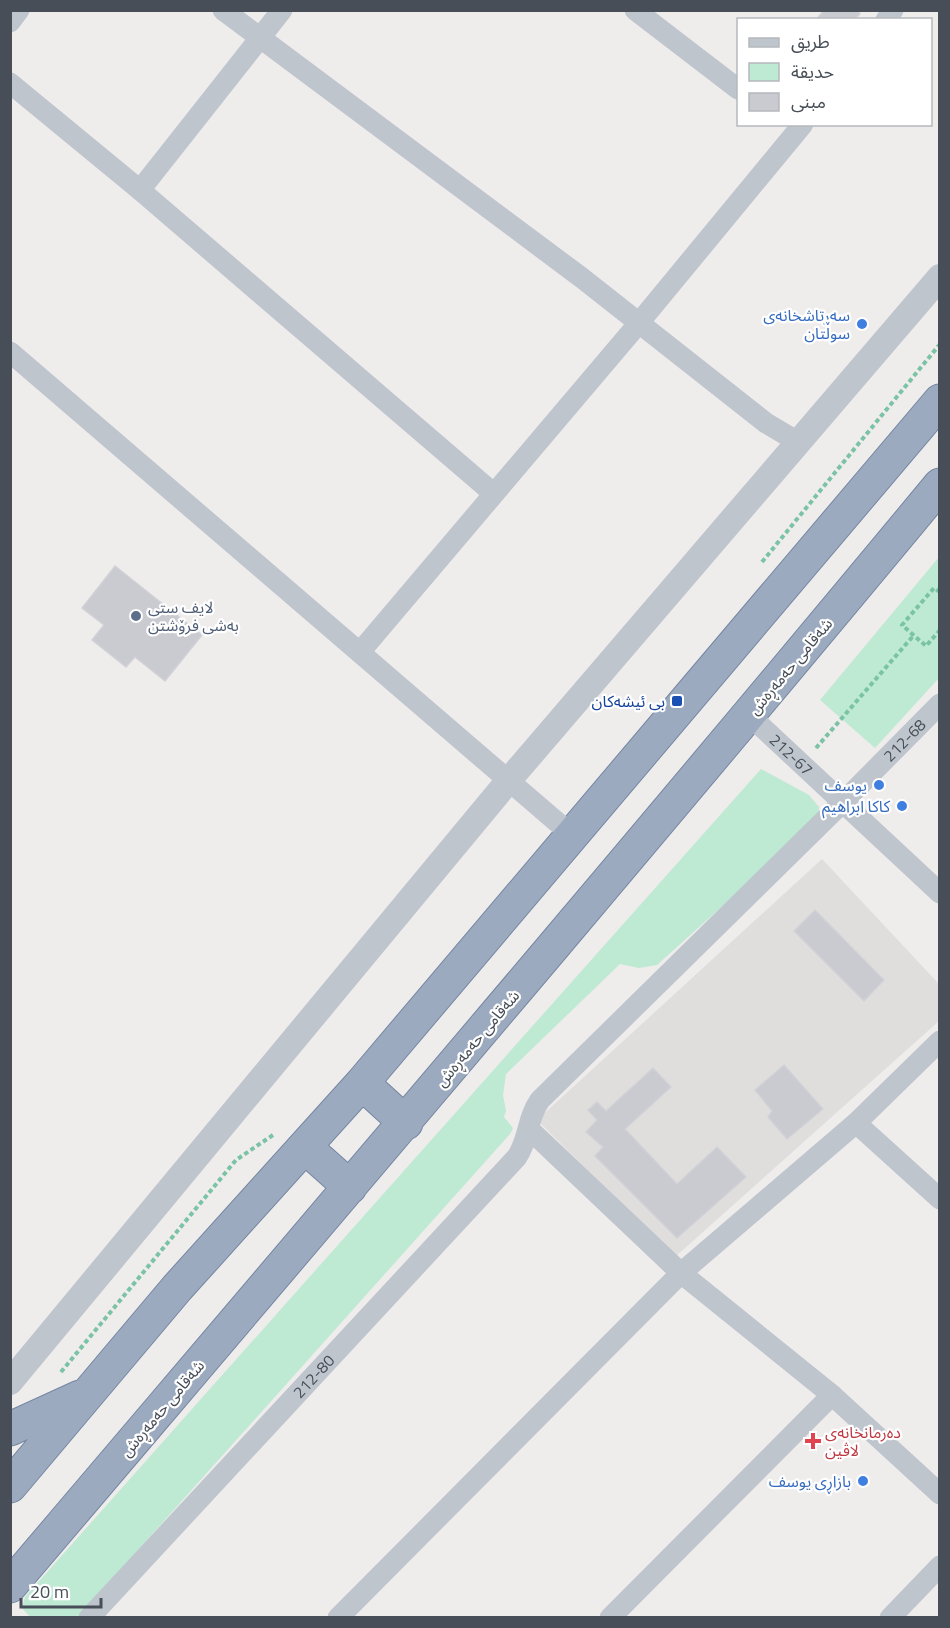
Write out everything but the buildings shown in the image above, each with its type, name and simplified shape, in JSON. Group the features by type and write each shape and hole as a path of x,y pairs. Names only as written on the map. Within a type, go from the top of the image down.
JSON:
{"highway":[{"path":"10,1486 177,1288 292,1139 362,1083 939,400"},
{"name":"شەقامی حەمەڕەش","path":"10,1587 406,1123 939,485"},
{"path":"362,1083 406,1123"},
{"path":"292,1139 350,1187"},
{"path":"10,1429 89,1392"}],"street":[{"path":"10,22 19,10"},
{"path":"224,10 582,278 766,423 798,442"},
{"path":"140,190 282,10"},
{"path":"634,10 737,88"},
{"path":"10,83 140,190 493,493"},
{"path":"360,652 638,324 796,127"},
{"path":"10,1383 509,780 939,277"},
{"path":"10,352 572,835"},
{"name":"212-68","path":"529,1129 532,1113 540,1100 843,802 939,704"},
{"name":"212-67","path":"749,715 939,893"},
{"path":"338,1617 681,1273 856,1123 939,1041"},
{"path":"856,1123 939,1199"},
{"path":"529,1129 681,1273 832,1395 939,1494"},
{"name":"212-80","path":"89,1617 517,1157 523,1149 529,1129"},
{"path":"610,1617 832,1395"},
{"path":"890,1617 939,1566"}],"path":[{"path":"758,567 939,344"},
{"path":"939,592 934,588 902,625 926,646 939,630"},
{"path":"802,764 914,635"},
{"path":"57,1377 236,1160 292,1139"}],"shaded area":[{"path":"822,859 939,984 939,1021 675,1257 537,1120"}],"green space":[{"path":"939,557 939,678 875,748 820,700"},
{"path":"761,769 809,795 819,807 818,816 798,838 657,965 639,968 620,964 506,1074 503,1095 506,1111 504,1117 513,1128 510,1134 78,1617 30,1617 22,1608 25,1597"}],"place":[{"name":"سەرتاشخانەی سوڵتان","path":"862,324"},
{"name":"لایف ستی بەشی فرۆشتن","path":"136,616"},
{"name":"بی ئیشەکان","path":"677,701"},
{"name":"يوسف","path":"879,785"},
{"name":"کاکا ابراهيم","path":"902,806"},
{"name":"دەرمانخانەی لاڤین","path":"813,1441"},
{"name":"بازاڕی یوسف","path":"863,1481"}]}
